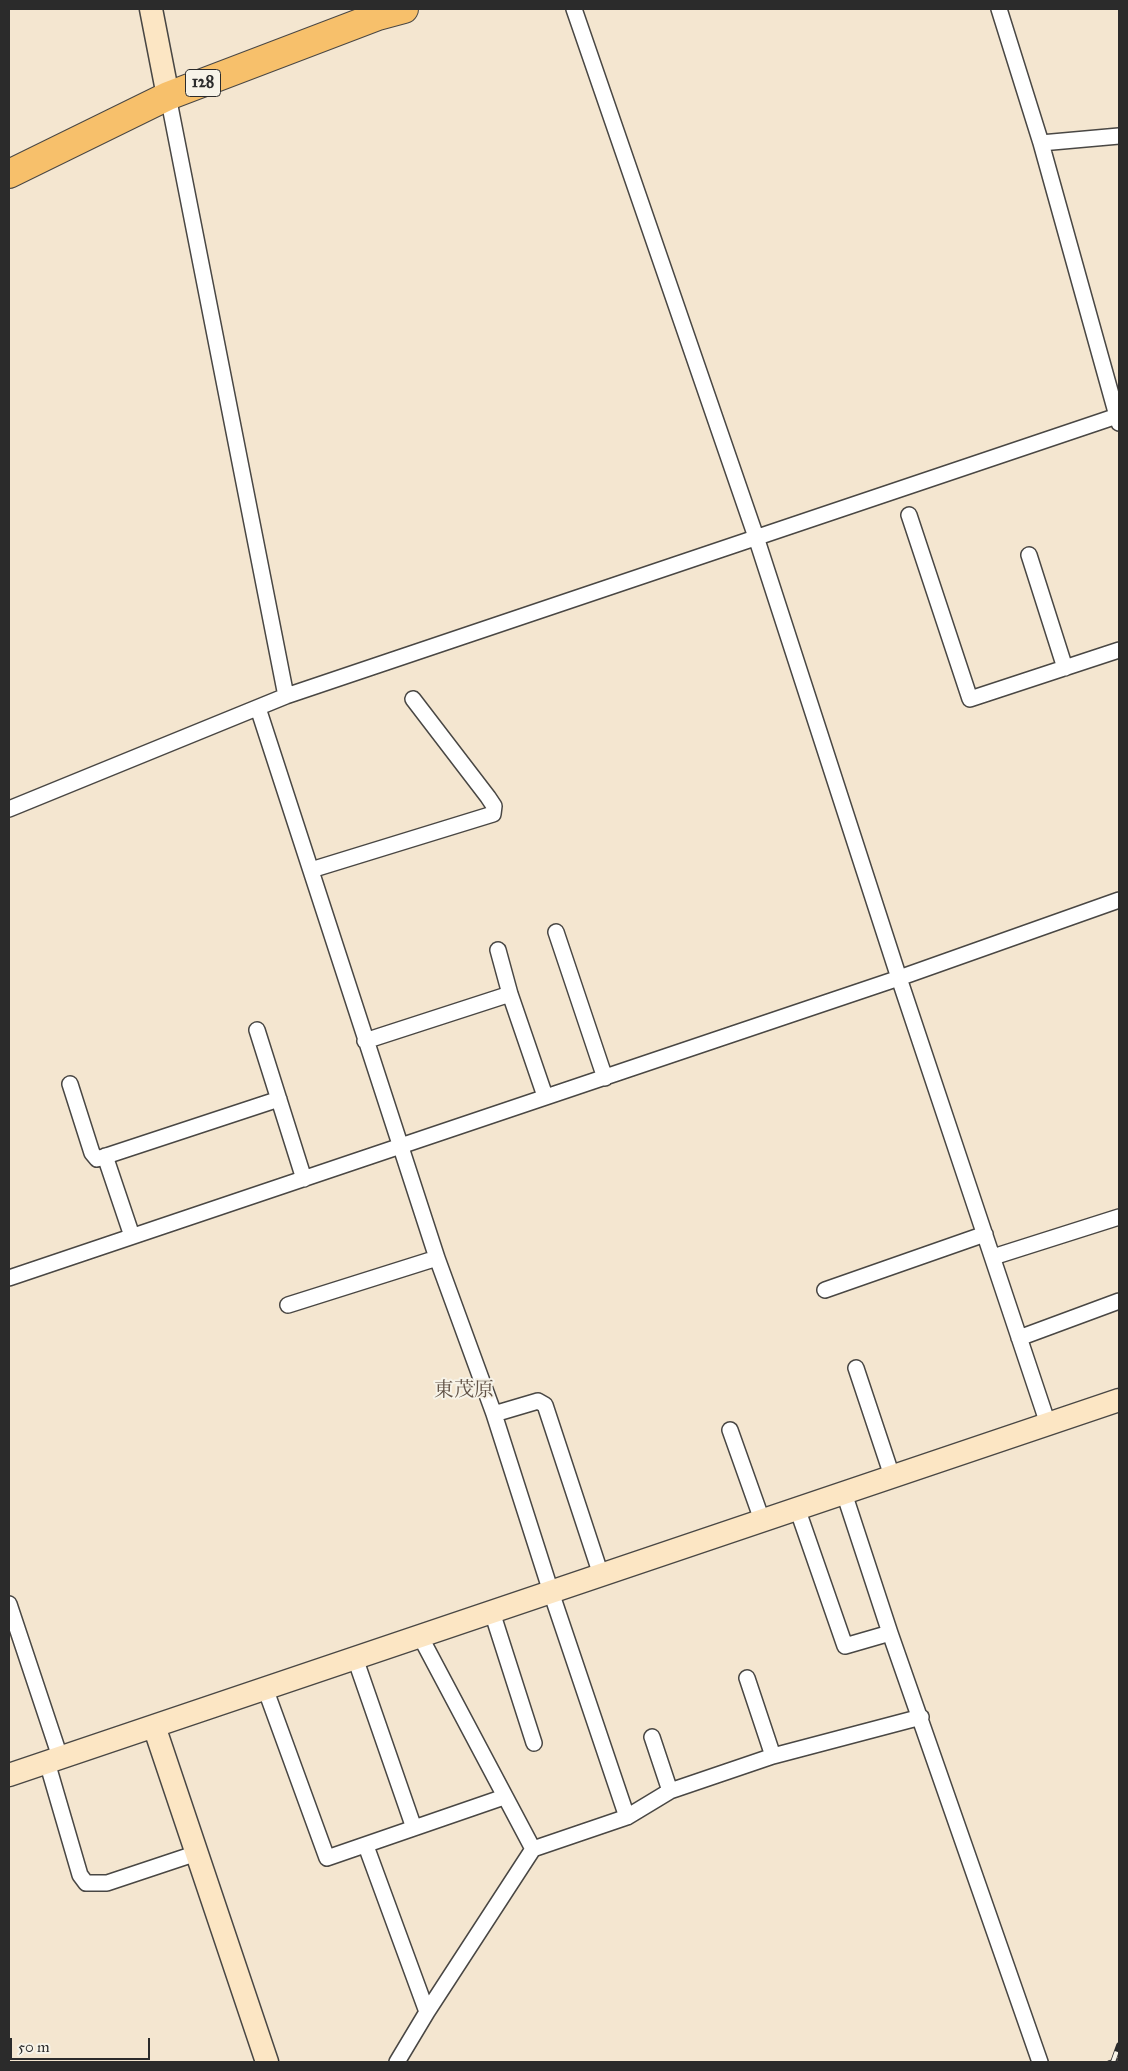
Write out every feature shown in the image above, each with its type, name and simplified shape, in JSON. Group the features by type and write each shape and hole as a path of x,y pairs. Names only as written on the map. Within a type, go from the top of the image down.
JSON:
{"highway":[{"name":"128","path":"9,174 168,96 378,16 404,9"}],"street":[{"path":"151,9 286,696"},
{"path":"574,9 756,537 899,978 1048,1424"},
{"path":"9,809 286,696 756,537 1118,420 1041,143 999,9"},
{"path":"1041,143 1119,136"},
{"path":"909,515 970,699 1119,650"},
{"path":"1029,555 1064,668"},
{"path":"311,870 493,814 494,806 413,699"},
{"path":"258,708 436,1258 494,1414 550,1592 627,1817"},
{"path":"9,1278 400,1148 544,1096 605,1078 899,978 1119,900"},
{"path":"556,932 605,1078"},
{"path":"498,950 510,994 544,1096"},
{"path":"365,1041 510,994"},
{"path":"257,1030 304,1179"},
{"path":"70,1084 92,1153 97,1159 279,1099"},
{"path":"105,1156 132,1236"},
{"path":"993,1257 1119,1217"},
{"path":"825,1290 985,1234"},
{"path":"288,1305 436,1258"},
{"path":"1018,1338 1119,1301"},
{"path":"856,1368 892,1476"},
{"path":"9,1775 1119,1400"},
{"path":"494,1414 538,1401 546,1405 601,1575"},
{"path":"730,1430 762,1520"},
{"path":"844,1493 890,1633 921,1717 1040,2062"},
{"path":"797,1508 845,1646 890,1633"},
{"path":"9,1604 53,1759 80,1875 86,1883 107,1883 197,1853"},
{"path":"492,1612 534,1743"},
{"path":"420,1636 533,1849"},
{"path":"355,1658 414,1828"},
{"path":"747,1678 773,1756"},
{"path":"265,1688 327,1858 504,1797"},
{"path":"397,2062 427,2012 533,1849 627,1817 670,1791 773,1756 921,1717"},
{"path":"154,1726 267,2062"},
{"path":"652,1737 670,1791"},
{"path":"366,1846 427,2012"}],"path":[{"path":"1108,2062 1119,2059"}],"railway":[{"path":"1113,2062 1119,2045"}],"district":[{"name":"東茂原","path":"464,1391"}]}
